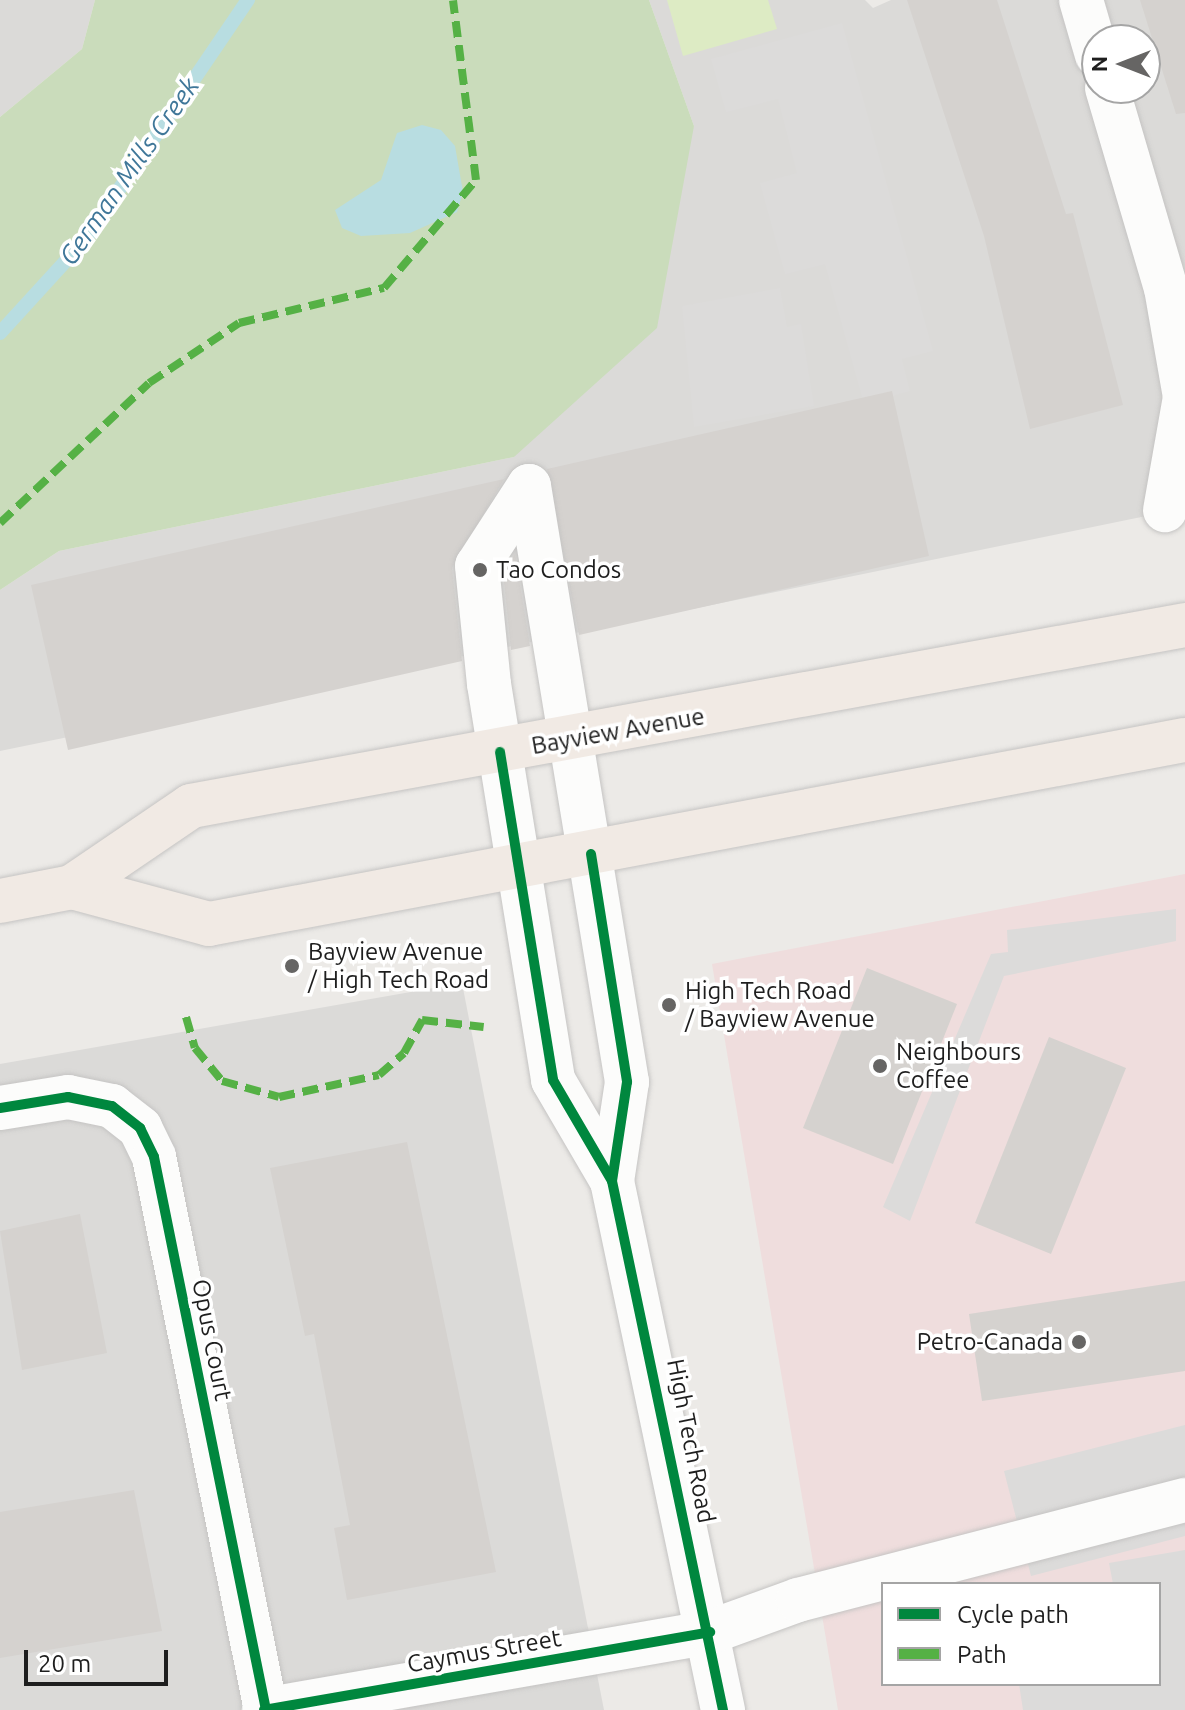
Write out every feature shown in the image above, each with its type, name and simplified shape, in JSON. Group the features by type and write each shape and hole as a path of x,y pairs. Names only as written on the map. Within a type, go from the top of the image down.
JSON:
{"main road":[{"name":"Bayview Avenue","path":"0,901 72,887 191,806 573,739 1185,625"},
{"name":"Bayview Avenue","path":"72,887 209,924 521,868 1185,740"}],"street":[{"path":"1081,0 1088,24"},
{"path":"1114,104 1168,231 1185,397 1165,510"},
{"name":"High Tech Road","path":"612,1181 627,1082 529,486 477,566 500,752 553,1080 612,1181 710,1632 723,1710"},
{"name":"Opus Court","path":"0,1108 68,1097 112,1106 140,1128 154,1157 265,1710"},
{"name":"Caymus Street","path":"265,1710 710,1632 798,1600 1185,1500"}],"shaded area":[{"path":"0,0 95,0 82,49 0,117"},
{"path":"649,0 865,0 873,8 891,0 1185,0 1185,508 0,751 0,590 59,551 514,457 694,126"},
{"path":"842,23 933,351 902,359 910,391 864,404 825,264 785,274 760,183 797,173 778,99 726,112 711,59"},
{"path":"780,288 787,327 801,324 814,406 694,427 682,306"},
{"path":"1185,874 1185,1710 838,1710 712,964"},
{"path":"1176,909 1176,941 1004,976 910,1221 883,1207 991,954 1008,952 1007,930"},
{"path":"462,983 604,1710 0,1710 0,1064"},
{"path":"1185,1425 1185,1536 1031,1576 1004,1471"},
{"path":"1185,1550 1185,1710 1023,1710 1019,1686 1161,1686 1161,1582 1113,1582 1109,1563"}],"green space":[{"path":"95,0 649,0 694,126 657,328 514,457 59,551 0,590 0,117 82,49"},
{"path":"667,0 768,0 777,29 683,56"}],"water":[{"path":"422,125 441,130 455,146 463,192 457,212 410,233 361,236 342,228 335,210 381,180 397,133"}],"building":[{"path":"907,0 997,0 1066,214 1073,213 1123,405 1030,429 984,236"},
{"path":"1140,0 1185,0 1185,113 1176,114 1161,66 1161,24 1148,24"},
{"path":"892,391 929,556 579,635 547,469"},
{"path":"504,479 452,568 462,661 68,750 31,585"},
{"path":"515,554 530,646 511,650 503,572"},
{"name":"Neighbours Coffee","path":"867,968 957,1004 893,1164 803,1128"},
{"path":"1049,1037 1126,1068 1051,1254 975,1223"},
{"path":"407,1142 496,1572 347,1600 334,1528 350,1525 314,1334 305,1336 270,1168"},
{"path":"80,1214 107,1353 22,1370 0,1231"},
{"name":"Petro-Canada","path":"1185,1281 1185,1371 982,1401 969,1314"},
{"path":"134,1490 162,1631 0,1658 0,1512"}],"waterway":[{"name":"German Mills Creek","path":"0,333 84,241 248,0"}],"marked path":[{"path":"0,523 149,383 239,323 384,288 476,180 453,0"},
{"path":"186,1017 195,1048 222,1081 279,1097 379,1075 404,1053 422,1020 484,1027"}],"cycle path":[{"path":"500,752 553,1080 612,1181 723,1710"},
{"path":"591,854 627,1082 612,1181"},
{"path":"0,1108 68,1097 112,1106 140,1128 154,1157 266,1710"},
{"path":"264,1710 710,1632"}],"place":[{"name":"Tao Condos","path":"480,570"},
{"name":"Bayview Avenue / High Tech Road","path":"292,966"},
{"name":"High Tech Road / Bayview Avenue","path":"669,1005"},
{"name":"Neighbours Coffee","path":"880,1066"},
{"name":"Petro-Canada","path":"1079,1342"}]}
